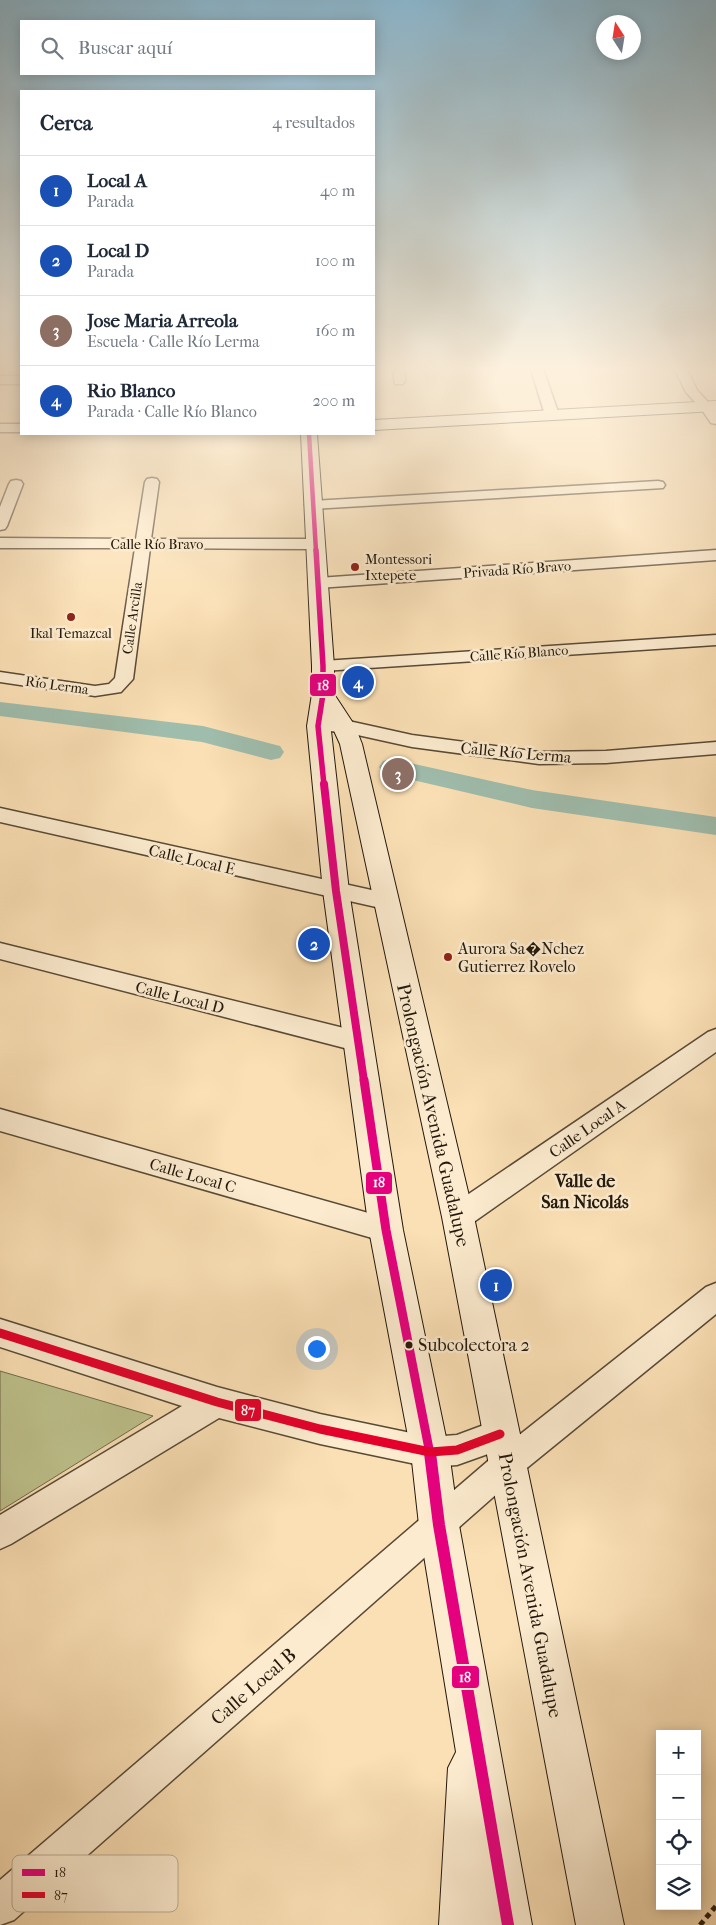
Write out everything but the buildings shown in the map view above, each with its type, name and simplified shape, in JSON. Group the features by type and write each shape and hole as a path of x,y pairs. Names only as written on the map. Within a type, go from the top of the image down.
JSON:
{"main road":[{"name":"Prolongación Avenida Guadalupe","path":"310,456 323,666 323,694 331,726 336,892 360,1042 386,1230 430,1452 439,1525 508,1925"},
{"name":"Prolongación Avenida Guadalupe","path":"331,726 351,744 458,1217 503,1450 600,1925"},
{"path":"463,1925 472,1712"}],"street":[{"name":"Calle Arcilla","path":"114,688 124,679 152,482"},
{"path":"0,526 16,484"},
{"path":"312,505 658,485"},
{"name":"Calle Río Bravo","path":"0,543 314,544"},
{"name":"Privada Río Bravo","path":"318,583 716,555"},
{"name":"Calle Río Blanco","path":"323,666 716,640"},
{"name":"Río Lerma","path":"0,677 95,691 114,688"},
{"name":"Calle Río Lerma","path":"331,726 412,741 539,758 624,756 716,748"},
{"name":"Calle Local E","path":"0,815 336,892 385,901"},
{"name":"Calle Local D","path":"0,951 360,1042"},
{"name":"Calle Local A","path":"458,1217 716,1039"},
{"name":"Calle Local C","path":"0,1120 386,1230"},
{"path":"0,1334 217,1402 320,1429 430,1452 503,1450 716,1296"},
{"path":"0,1533 217,1402"},
{"name":"Calle Local B","path":"59,1855 439,1525 503,1450"},
{"name":"Calle Local B","path":"0,1906 12,1896"}],"path":[{"path":"700,1925 716,1906"}],"green space":[{"path":"0,1371 153,1416 0,1511"}],"waterway":[{"path":"0,709 203,734 271,752"},
{"path":"392,767 532,799 716,826"}],"transit line":[{"name":"18","path":"310,456 323,666 323,694 318,726 336,891 386,1230 430,1452 439,1525 508,1925"},
{"name":"87","path":"0,1333 217,1402 320,1429 430,1452 457,1450 500,1434"}],"place":[{"name":"Montessori Ixtepete","path":"355,567"},
{"name":"Ikal Temazcal","path":"71,617"},
{"name":"Rio Blanco","path":"358,682"},
{"name":"Jose Maria Arreola","path":"398,774"},
{"name":"Local D","path":"314,944"},
{"name":"Aurora Sa�Nchez Gutierrez Rovelo","path":"448,957"},
{"name":"Local A","path":"496,1285"},
{"name":"Subcolectora 2","path":"409,1345"}],"district":[{"name":"Valle de San Nicolás","path":"585,1191"}]}
